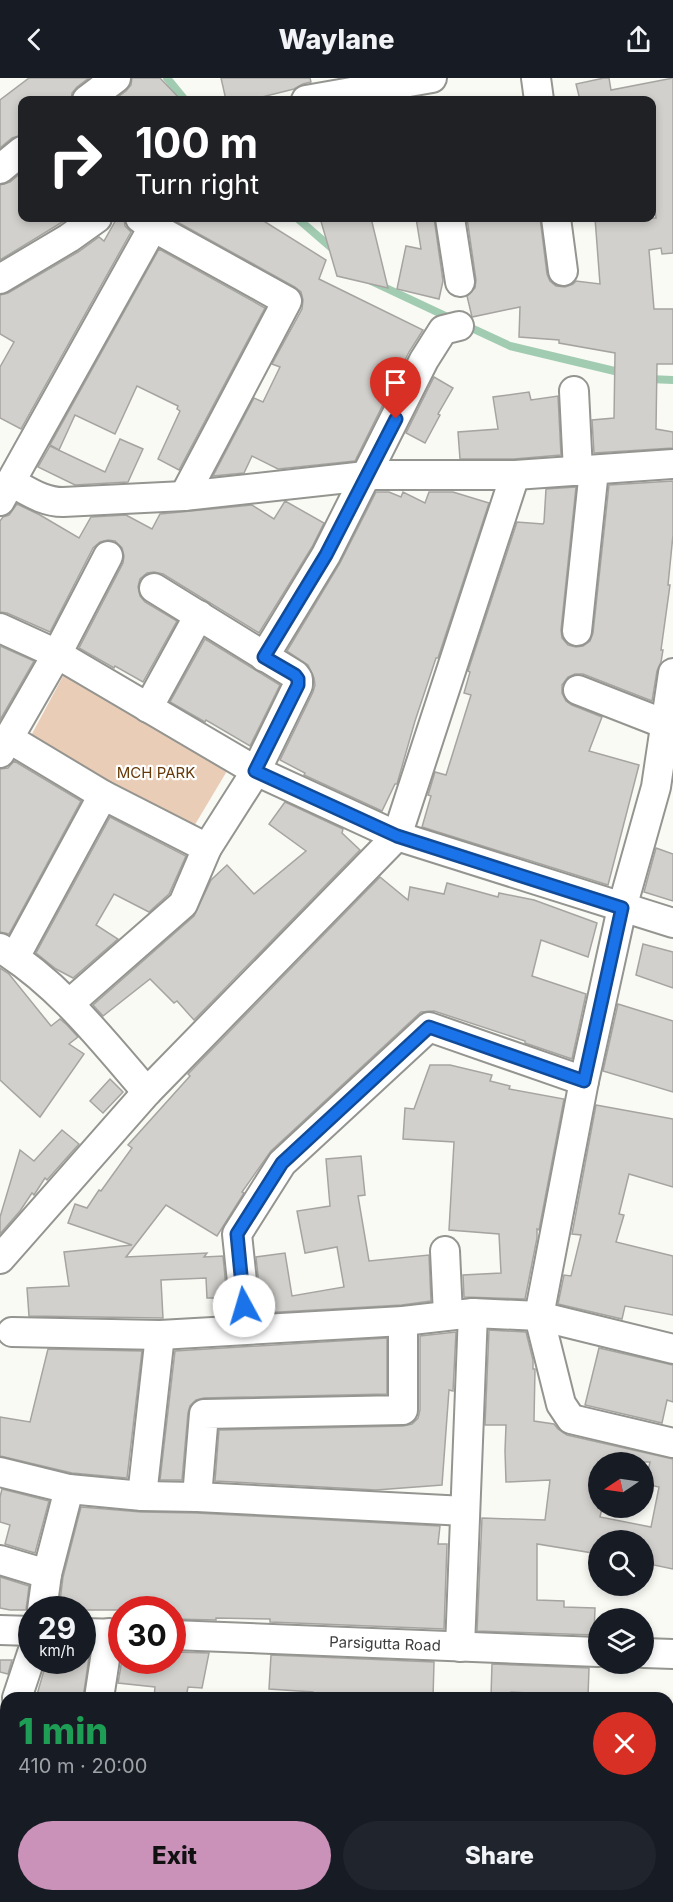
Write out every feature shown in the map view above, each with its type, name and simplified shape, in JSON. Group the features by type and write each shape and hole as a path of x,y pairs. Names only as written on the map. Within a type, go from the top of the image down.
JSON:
{"street":[{"path":"92,96 116,78"},
{"path":"314,92 431,78 433,96"},
{"path":"536,78 538,96"},
{"path":"0,169 18,154"},
{"path":"0,279 91,222"},
{"path":"184,496 287,301 147,222 5,492 51,502 184,496 375,475 515,475 673,465"},
{"path":"451,222 460,282"},
{"path":"557,222 563,271"},
{"path":"264,657 326,555 424,360 443,330 459,326"},
{"path":"574,391 586,470 577,631"},
{"path":"0,1259 147,1092 397,836 515,475"},
{"path":"108,556 57,654 4,746 207,848"},
{"path":"70,1003 183,904 207,848 255,771 298,685 295,675 154,588"},
{"path":"148,708 199,615"},
{"path":"0,628 57,654 255,771 397,836 673,923"},
{"path":"673,673 665,724 664,788 622,908 584,1081 539,1316 561,1404 571,1419 673,1443"},
{"path":"578,690 665,724"},
{"path":"103,795 8,952 70,1003 147,1092"},
{"path":"247,1329 237,1234 282,1163 429,1027 584,1081"},
{"path":"445,1251 460,1314 465,1511 460,1647"},
{"path":"12,1332 160,1335 403,1321 460,1314 539,1316 673,1349"},
{"path":"197,1497 204,1414 403,1410 403,1321"},
{"path":"142,1496 160,1335"},
{"path":"0,1472 69,1489 142,1496 465,1511"},
{"path":"44,1596 47,1574 69,1489"},
{"path":"0,1560 47,1574"},
{"path":"0,1630 18,1631"},
{"path":"99,1692 104,1633"},
{"name":"Parsigutta Road","path":"186,1636 588,1652"},
{"path":"654,1653 673,1654"},
{"path":"19,1692 25,1674"}],"green space":[{"name":"MCH PARK","path":"69,665 230,766 184,843 26,745"}],"building":[{"path":"29,78 89,78 77,87 72,96 18,96 18,136 0,148 0,100"},
{"path":"132,78 160,78 177,96 119,96 131,85"},
{"path":"221,78 310,78 311,82 266,96 225,96"},
{"path":"609,78 611,90 673,78 673,253 662,254 661,248 649,250 654,309 673,309 673,364 657,364 656,429 673,432 673,448 594,453 592,420 614,418 615,353 559,343 559,340 519,337 520,307 472,317 467,296 475,288 476,280 468,222 540,222 547,274 556,286 565,287 576,281 600,284 595,222 656,222 656,96 579,96 576,84"},
{"path":"18,175 18,222 62,222 0,260 0,185 10,182"},
{"path":"115,222 124,222 131,232 21,429 0,418 0,367 14,342 0,334 0,295 8,293 78,252 99,237 104,241"},
{"path":"177,222 265,222 326,260 319,279 423,330 409,352 355,461 278,469 252,456 244,473 213,476 254,398 263,402 280,367 272,364 302,309 301,292"},
{"path":"321,222 372,222 388,288 337,276"},
{"path":"417,222 435,222 443,281 439,299 397,289 406,246 421,249"},
{"path":"159,249 265,308 179,470 158,459 180,411 177,409 178,406 137,386 115,434 75,415 59,450 50,445"},
{"path":"434,377 453,388 425,443 406,433"},
{"path":"529,392 531,400 558,396 561,455 514,459 460,459 458,432 498,429 493,397"},
{"path":"120,439 143,449 128,482 75,485 38,467 50,446 105,472"},
{"path":"673,481 673,535 668,585 670,585 661,650 663,650 652,701 583,674 568,677 562,685 562,693 566,701 602,717 589,751 639,765 608,885 422,827 435,772 446,775 471,695 464,693 470,672 468,671 517,522 543,524 546,489 576,487 561,630 562,638 568,645 583,646 590,641 593,633 609,485"},
{"path":"376,492 389,492 401,497 403,492 425,503 429,492 453,492 489,503 415,721 397,784 382,811 304,775 305,773 280,760 315,685 308,665 287,651 340,563"},
{"path":"285,501 324,523 312,547 259,633 163,574 147,573 140,579 138,587 140,596 145,602 177,621 143,682 79,648 123,563 122,548 115,541 100,542 93,548 50,632 0,612 0,521 9,515 17,504 79,538 91,517 126,515 152,529 160,514 252,505 274,519"},
{"path":"205,639 280,685 250,746 170,702"},
{"path":"0,646 34,661 0,720"},
{"path":"14,761 81,801 9,934 0,932 0,769 8,768"},
{"path":"285,802 343,829 342,833 360,850 194,1020 177,1001 174,1003 150,979 103,1016 93,1005 194,916 211,880 227,865 254,894 306,851 269,824"},
{"path":"110,817 186,856 169,894 149,912 114,894 96,925 118,939 73,978 56,969 36,953"},
{"path":"656,848 673,854 673,901 644,892"},
{"path":"380,877 408,900 410,887 444,894 447,883 498,897 499,893 534,900 597,923 588,957 541,940 532,976 586,994 572,1059 434,1011 421,1012 271,1151 242,1192 244,1193 217,1236 166,1205 126,1257 207,1253 204,1257 223,1256 227,1298 207,1298 206,1278 161,1280 163,1318 29,1316 27,1288 69,1286 64,1252 132,1245 68,1223 75,1204 87,1208 132,1148 128,1145 190,1076 188,1074"},
{"path":"643,944 673,952 673,988 636,975"},
{"path":"0,968 9,974 51,1026 60,1019 67,1025 78,1037 69,1044 84,1054 40,1117 0,1080"},
{"path":"618,1004 673,1021 673,1092 603,1071"},
{"path":"430,1065 450,1065 492,1075 490,1081 510,1086 509,1089 564,1099 525,1299 464,1297 463,1275 501,1273 499,1234 449,1230 454,1142 403,1139 405,1108 414,1109"},
{"path":"110,1079 123,1092 103,1113 90,1101"},
{"path":"596,1105 673,1119 673,1187 629,1174 619,1214 624,1215 616,1242 673,1256 673,1315 625,1306 622,1319 558,1304 564,1275 571,1276 581,1235 572,1234"},
{"path":"62,1130 79,1144 47,1180 45,1178 34,1195 32,1193 0,1234 0,1217 20,1150 34,1161"},
{"path":"361,1156 365,1195 358,1196 369,1261 429,1255 431,1301 402,1305 262,1313 256,1257 285,1253 292,1296 344,1287 337,1247 305,1253 297,1211 330,1206 326,1159"},
{"path":"489,1330 526,1332 533,1369 535,1369 534,1421 554,1424 567,1435 642,1452 588,1452 588,1518 605,1518 651,1527 659,1487 654,1486 654,1455 673,1459 673,1569 654,1565 654,1530 588,1530 588,1552 537,1544 537,1600 564,1601 564,1607 595,1608 588,1608 588,1635 477,1631 482,1518 545,1520 550,1480 506,1482 506,1425 485,1425"},
{"path":"456,1332 453,1391 449,1390 442,1485 376,1490 215,1481 219,1430 412,1424 418,1418 420,1410 420,1336"},
{"path":"387,1338 387,1394 196,1400 190,1406 188,1413 182,1480 160,1480 175,1351"},
{"path":"599,1348 673,1365 673,1402 667,1400 662,1423 585,1405"},
{"path":"48,1349 142,1351 127,1478 72,1473 0,1456 0,1417 30,1422"},
{"path":"2,1489 49,1501 35,1553 5,1544 10,1525 0,1522"},
{"path":"81,1507 141,1512 440,1526 438,1544 447,1544 444,1629 270,1622 270,1619 186,1619 186,1596 108,1596 108,1610 96,1610 96,1596 61,1596 63,1577"},
{"path":"0,1577 29,1586 28,1596 18,1596 18,1610 0,1608"},
{"path":"186,1652 209,1653 202,1688 188,1687 187,1692 155,1692 155,1687 118,1683 120,1674 186,1674"},
{"path":"271,1655 434,1662 433,1692 313,1692 269,1689"},
{"path":"0,1660 12,1660 8,1674 0,1672"},
{"path":"492,1664 588,1668 588,1692 491,1692"},
{"path":"43,1674 86,1674 84,1692 38,1692"}],"waterway":[{"path":"167,78 182,96"},
{"path":"302,222 334,250"},
{"path":"371,281 452,319"},
{"path":"465,325 510,346 623,373"},
{"path":"649,379 673,380"}],"route":[{"path":"244,1306 237,1234 282,1163 429,1027 584,1081 622,908 397,836 255,771 298,685 295,675 264,657 326,555 396,419"}]}
